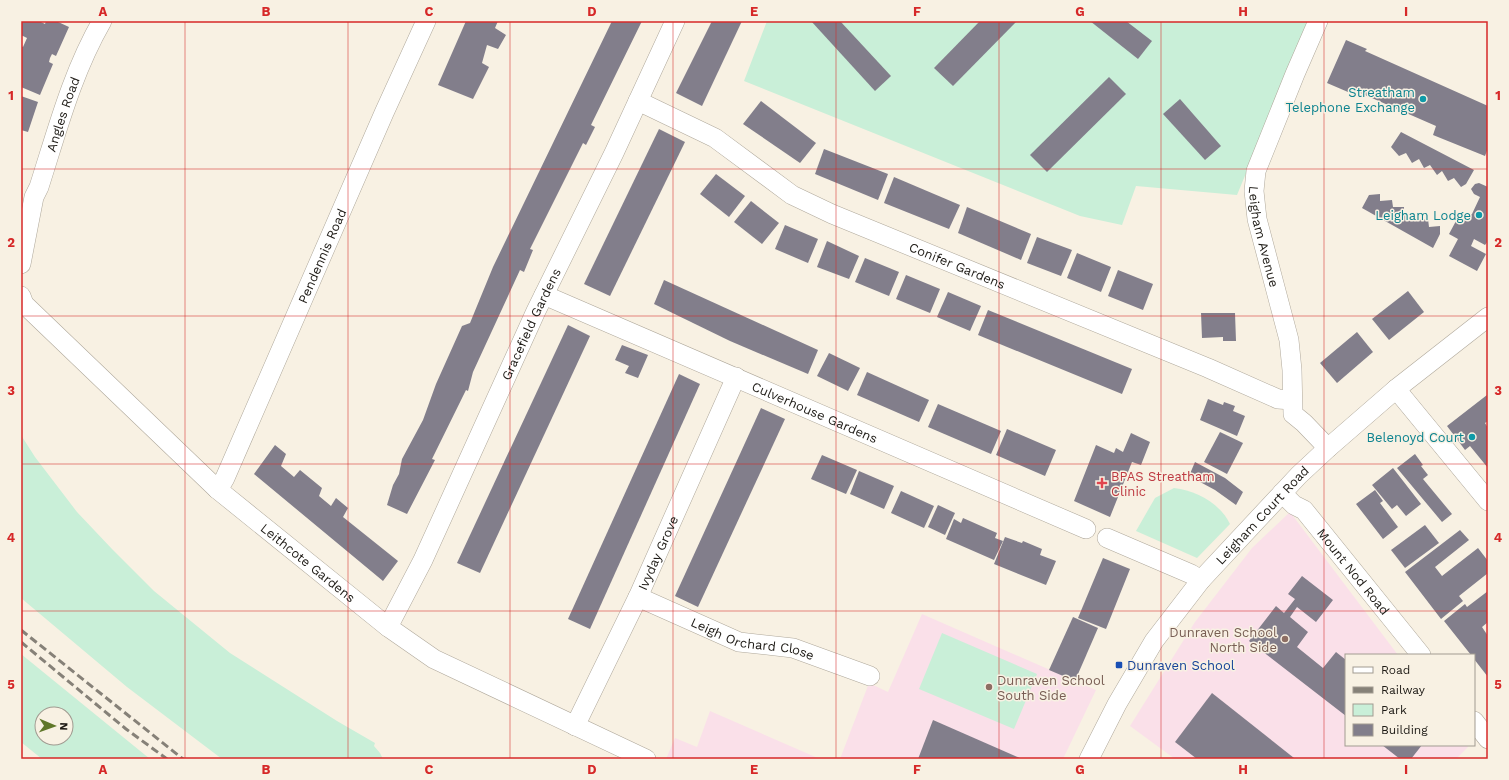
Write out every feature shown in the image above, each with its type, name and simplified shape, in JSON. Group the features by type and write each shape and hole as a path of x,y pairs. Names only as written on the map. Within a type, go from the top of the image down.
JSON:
{"street":[{"name":"Angles Road","path":"28,198 91,40 102,21"},
{"name":"Pendennis Road","path":"217,489 228,471 384,113 426,21"},
{"name":"Gracefield Gardens","path":"388,627 423,560 544,295 675,21"},
{"name":"Leigham Avenue","path":"1292,407 1292,370 1289,340 1257,219 1254,191 1256,171 1318,21"},
{"name":"Conifer Gardens","path":"638,101 715,138 792,195 832,214 1208,368 1278,398 1292,407"},
{"path":"21,264 28,198"},
{"name":"Culverhouse Gardens","path":"544,295 1086,529"},
{"name":"Leithcote Gardens","path":"21,296 24,304 217,489 388,627 434,659 646,759"},
{"name":"Leigham Court Road","path":"1089,759 1117,704 1154,641 1201,580 1299,475 1328,448 1396,389 1488,317"},
{"name":"Ivyday Grove","path":"575,726 638,596 736,377"},
{"path":"1396,389 1488,502"},
{"path":"1292,407 1304,423 1328,448"},
{"name":"Mount Nod Road","path":"1282,493 1294,505 1304,510 1420,654"},
{"path":"1106,538 1201,580"},
{"name":"Leigh Orchard Close","path":"638,596 739,642 793,648 870,676"},
{"path":"1475,722 1488,738"}],"shaded area":[{"name":"Dunraven School North Side","path":"1290,512 1397,654 1345,654 1345,746 1468,747 1456,759 1175,759 1130,726 1195,622 1252,548"},
{"name":"Dunraven School South Side","path":"922,614 1096,690 1063,759 840,759 869,683 888,692"},
{"path":"710,711 820,759 666,759 675,738 697,747"}],"green space":[{"path":"767,21 1309,21 1237,195 1136,186 1122,225 1080,216 744,81"},
{"path":"21,435 35,457 77,512 154,591 230,653 337,721 375,743 374,746 383,759 222,759 127,687 21,598"},
{"path":"1174,488 1190,492 1206,499 1220,510 1230,524 1197,558 1136,531 1155,498"},
{"path":"942,633 1037,674 1014,729 919,689"},
{"path":"21,654 150,759 42,759 21,742"}],"building":[{"path":"21,21 39,21 45,24 46,21 56,21 69,27 56,56 52,54 50,58 49,62 53,64 40,95 21,87 21,46 23,47 27,38 21,35"},
{"path":"466,21 498,21 495,28 506,35 498,49 487,45 482,63 489,67 473,99 438,85"},
{"path":"612,21 642,21 591,125 595,127 586,145 583,143 530,249 533,250 524,272 520,270 473,372 468,391 466,390 432,459 435,460 407,514 387,505 393,485 399,474 402,459 423,420 436,384 462,326 470,323 493,267"},
{"path":"712,21 742,21 702,106 676,93"},
{"path":"811,21 840,21 891,76 875,91"},
{"path":"980,21 1017,21 953,86 934,68"},
{"path":"1090,21 1126,21 1152,41 1138,59"},
{"name":"Streatham Telephone Exchange","path":"1346,40 1367,49 1365,51 1488,106 1488,148 1485,156 1433,135 1436,126 1349,88 1348,92 1327,83"},
{"path":"1109,77 1126,94 1047,172 1030,155"},
{"path":"21,96 38,102 28,132 21,130"},
{"path":"1180,99 1221,146 1205,160 1163,114"},
{"path":"761,101 816,143 800,163 743,124"},
{"path":"659,129 685,142 610,296 584,284"},
{"path":"1401,132 1474,170 1466,184 1461,187 1454,178 1448,181 1442,171 1437,175 1430,165 1424,168 1419,159 1412,163 1406,153 1399,156 1391,147"},
{"path":"824,149 888,174 878,200 815,174"},
{"path":"716,174 745,196 729,217 700,194"},
{"path":"894,177 960,205 949,229 884,203"},
{"name":"Leigham Lodge","path":"1479,183 1488,187 1488,241 1485,245 1474,239 1471,246 1486,254 1477,271 1449,256 1458,239 1449,234 1456,221 1462,224 1467,216 1472,214 1480,197 1474,194 1471,189 1475,184"},
{"path":"1380,194 1380,201 1392,200 1393,207 1404,207 1404,214 1417,214 1417,220 1428,219 1429,227 1440,226 1440,234 1433,248 1362,208 1369,195"},
{"path":"751,201 779,223 762,244 734,222"},
{"path":"967,207 1031,234 1021,260 958,233"},
{"path":"785,225 818,239 808,263 775,249"},
{"path":"1037,237 1072,250 1061,276 1027,263"},
{"path":"827,241 859,256 849,279 817,267"},
{"path":"1077,253 1111,267 1101,292 1067,278"},
{"path":"865,258 899,272 889,296 855,282"},
{"path":"1118,270 1153,284 1143,310 1108,296"},
{"path":"906,275 940,289 930,313 896,299"},
{"path":"664,280 818,350 808,374 730,341 654,304"},
{"path":"1408,291 1424,312 1389,340 1372,319"},
{"path":"948,292 981,306 970,331 937,317"},
{"path":"988,310 1132,369 1122,394 978,335"},
{"path":"1201,313 1235,313 1236,341 1223,341 1223,337 1202,338"},
{"path":"568,325 590,336 480,573 457,563"},
{"path":"1357,332 1373,352 1337,383 1320,363"},
{"path":"622,345 648,355 638,378 625,373 629,366 615,360"},
{"path":"829,353 860,368 848,391 817,376"},
{"path":"867,372 929,400 919,422 857,395"},
{"path":"679,374 700,384 590,629 568,619"},
{"name":"Belenoyd Court","path":"1487,395 1488,421 1485,423 1488,428 1488,468 1470,446 1465,450 1447,426"},
{"path":"1208,399 1223,405 1224,402 1235,406 1233,411 1245,416 1237,436 1200,420"},
{"path":"938,404 1001,431 991,454 928,427"},
{"path":"761,408 785,419 698,607 675,596"},
{"path":"1007,429 1056,450 1045,476 996,455"},
{"path":"1220,432 1243,443 1227,474 1204,462"},
{"name":"BPAS Streatham Clinic","path":"1131,433 1150,442 1141,465 1132,462 1110,517 1074,501 1096,445 1114,453 1116,448 1123,452"},
{"path":"275,445 286,454 281,466 294,477 300,470 322,488 319,496 331,506 336,498 348,508 343,517 398,561 383,581 254,474"},
{"path":"1415,454 1423,465 1421,466 1428,475 1423,479 1452,514 1442,522 1397,468"},
{"path":"822,455 857,470 846,494 811,479"},
{"path":"1195,462 1225,478 1243,492 1236,505 1215,490 1189,476"},
{"path":"1393,468 1421,504 1406,516 1397,505 1392,509 1372,485"},
{"path":"859,471 894,486 884,509 850,494"},
{"path":"1375,490 1383,501 1380,503 1398,527 1383,539 1356,504"},
{"path":"901,491 934,506 924,528 891,513"},
{"path":"938,505 955,513 945,535 928,527"},
{"path":"963,518 997,533 995,538 1003,541 994,560 946,539 954,519 961,523"},
{"path":"1425,525 1439,543 1405,568 1391,550"},
{"path":"1460,530 1469,540 1435,567 1442,576 1478,548 1488,561 1488,573 1459,596 1463,601 1441,619 1405,572"},
{"path":"1005,537 1022,543 1023,541 1042,549 1040,555 1056,561 1046,585 994,564"},
{"path":"1103,558 1130,569 1106,629 1078,618"},
{"path":"1302,576 1333,600 1316,622 1297,607 1290,617 1308,632 1297,647 1323,668 1336,652 1345,659 1345,715 1249,641 1276,606 1284,613 1295,599 1288,594"},
{"path":"1488,591 1488,622 1482,627 1488,636 1488,677 1475,660 1475,654 1470,654 1444,621 1465,604 1467,607"},
{"path":"1073,617 1098,628 1075,681 1049,670"},
{"path":"1212,693 1294,758 1197,759 1175,742"},
{"path":"933,720 1022,759 918,759"},
{"path":"1383,746 1421,746 1411,759 1400,759"}],"railway":[{"path":"21,630 183,759"},
{"path":"21,642 126,729 167,759"}],"place":[{"name":"Streatham Telephone Exchange","path":"1423,99"},
{"name":"Leigham Lodge","path":"1479,215"},
{"name":"Belenoyd Court","path":"1472,437"},
{"name":"BPAS Streatham Clinic","path":"1102,483"},
{"name":"Dunraven School North Side","path":"1285,639"},
{"name":"Dunraven School","path":"1119,665"},
{"name":"Dunraven School South Side","path":"989,687"}]}
